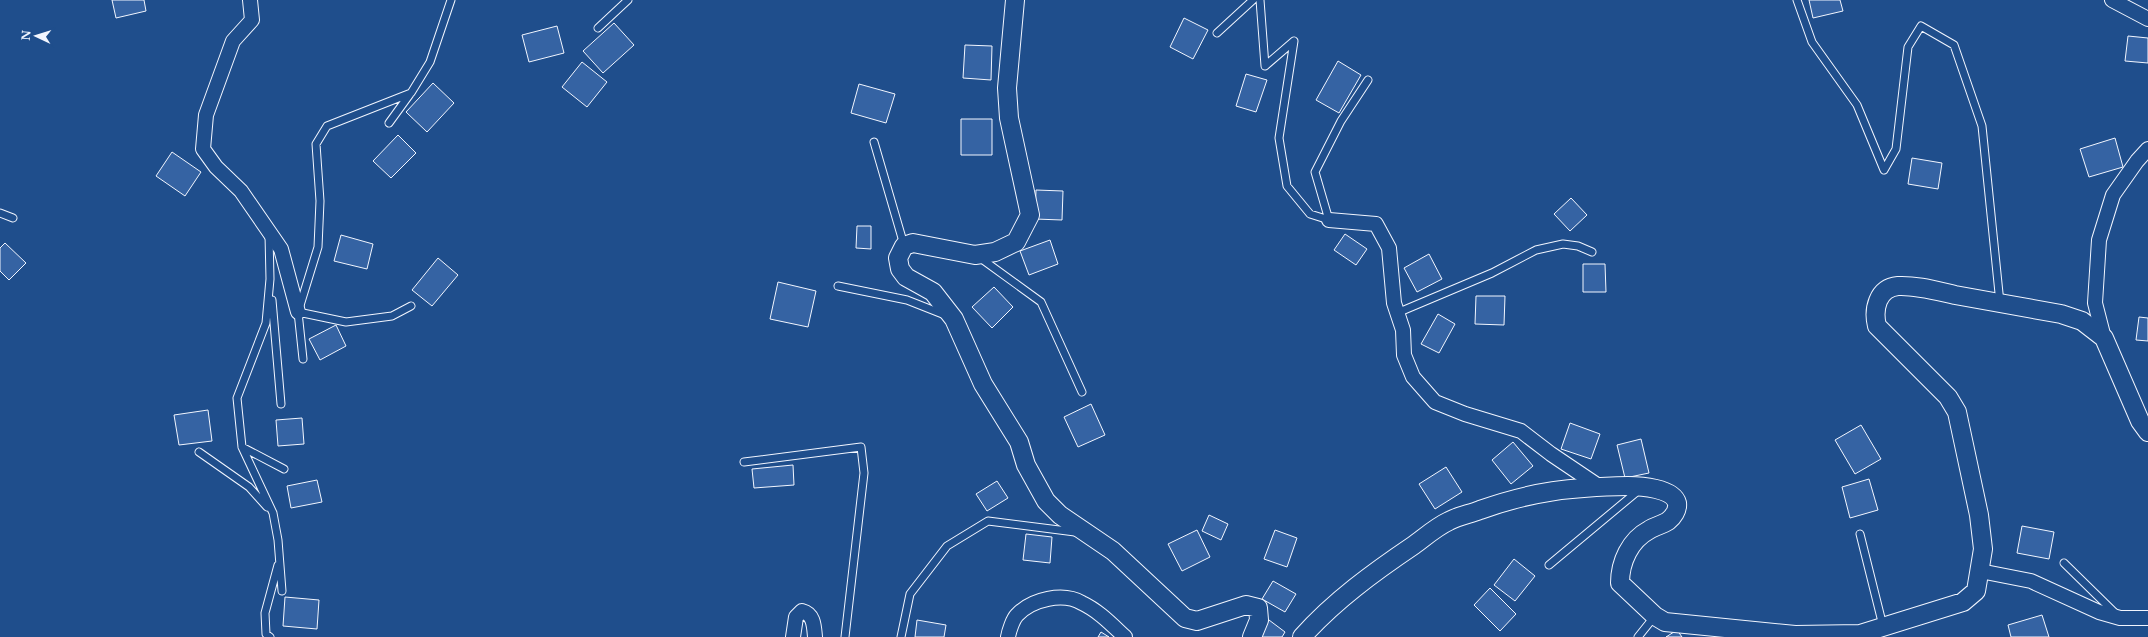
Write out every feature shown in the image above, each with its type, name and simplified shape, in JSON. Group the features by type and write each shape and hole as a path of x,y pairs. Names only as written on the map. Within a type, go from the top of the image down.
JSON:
{"street":[{"path":"250,0 252,20 233,41 206,115 203,149 216,166 241,192 281,249 298,312"},
{"path":"1015,0 1007,88 1009,118 1030,215 1016,242 995,252 976,255 914,243 904,246 898,258 900,269 906,277 933,292 954,318 983,384 1019,442 1026,464 1046,502 1060,515 1113,550 1185,618 1196,621 1246,605 1258,608 1260,620 1252,637"},
{"path":"2112,0 2148,19"},
{"path":"2145,423 2104,338 2095,303 2099,240 2113,195 2137,161 2148,149"},
{"path":"1329,220 1376,224 1389,248 1394,303 1403,330 1404,355 1413,377 1435,402 1465,414 1521,431 1550,454 1600,487"},
{"path":"1302,637 1366,577 1448,521 1516,497 1556,490 1600,487 1644,486 1673,496 1677,503 1676,512 1668,521 1648,530 1635,541 1625,556 1620,573 1620,583 1655,616 1665,622 1795,635 1860,634 1963,602 1976,591 1984,549 1979,515 1957,412 1948,397 1877,326 1874,313 1878,300 1886,291 1897,286 1929,290 2061,314 2082,321 2104,338"},
{"path":"1980,572 2031,581 2099,612 2120,618 2148,618"},
{"path":"1008,637 1016,615 1032,604 1050,598 1069,598 1081,602 1095,610 1126,637"},
{"path":"793,637 793,624 796,617 802,611 807,613 813,621 815,637"}],"lane":[{"path":"390,123 430,62 451,0"},
{"path":"598,28 628,0"},
{"path":"1217,34 1253,0"},
{"path":"1260,0 1265,66 1294,41 1279,138 1287,186 1310,214 1329,220"},
{"path":"1796,0 1812,42 1857,105 1884,170 1896,149 1908,47 1921,26 1954,45 1982,126 2000,303"},
{"path":"1329,220 1315,172 1341,121 1368,80"},
{"path":"303,359 298,312 318,246 320,202 316,144 327,126 411,93"},
{"path":"874,142 904,246"},
{"path":"0,213 13,218"},
{"path":"269,231 270,280 280,404"},
{"path":"1397,313 1492,273 1536,250 1562,244 1578,246 1592,252"},
{"path":"976,255 1040,302 1082,392"},
{"path":"270,280 266,323 237,398 242,447 273,513 280,561 282,591"},
{"path":"838,286 907,300 954,318"},
{"path":"298,312 346,322 392,316 411,306"},
{"path":"242,447 284,469"},
{"path":"744,462 862,447 864,473 845,637"},
{"path":"199,452 249,487 273,513"},
{"path":"1549,565 1644,486"},
{"path":"901,637 910,594 947,546 988,521 1087,533"},
{"path":"1860,534 1883,626"},
{"path":"270,637 266,634 265,613 280,561"},
{"path":"2064,563 2120,618"},
{"path":"1638,637 1655,616"}],"building":[{"path":"112,0 144,0 146,11 116,18"},
{"path":"1809,0 1840,0 1843,11 1813,18"},
{"path":"1184,18 1208,30 1193,59 1170,47"},
{"path":"614,23 634,45 603,73 583,51"},
{"path":"557,26 564,53 529,62 522,35"},
{"path":"2128,36 2148,38 2148,63 2125,61"},
{"path":"965,45 992,46 991,80 963,78"},
{"path":"1338,61 1361,75 1339,113 1316,100"},
{"path":"582,62 607,82 587,107 562,87"},
{"path":"1246,74 1267,80 1256,112 1236,106"},
{"path":"433,83 454,103 427,132 406,112"},
{"path":"859,84 895,94 886,123 851,113"},
{"path":"961,119 992,119 992,155 961,155"},
{"path":"398,135 416,153 391,178 373,161"},
{"path":"2115,138 2123,167 2089,177 2080,149"},
{"path":"172,152 201,172 185,196 156,176"},
{"path":"1912,158 1942,163 1938,189 1908,184"},
{"path":"1036,190 1063,191 1062,220 1035,219"},
{"path":"1571,198 1587,215 1570,231 1554,214"},
{"path":"857,226 871,226 871,249 856,248"},
{"path":"1345,234 1367,249 1356,265 1334,250"},
{"path":"341,235 373,244 367,269 334,261"},
{"path":"1050,240 1058,264 1029,275 1020,251"},
{"path":"5,243 26,263 9,280 0,271 0,248"},
{"path":"1429,254 1442,279 1417,292 1404,268"},
{"path":"438,258 458,275 432,306 412,290"},
{"path":"1583,264 1605,264 1606,292 1583,292"},
{"path":"778,282 816,291 808,327 770,319"},
{"path":"994,287 1013,307 992,328 972,307"},
{"path":"1476,296 1505,296 1504,325 1475,324"},
{"path":"1438,314 1455,324 1439,353 1421,344"},
{"path":"2139,317 2148,318 2148,341 2136,340"},
{"path":"336,325 346,346 320,360 309,339"},
{"path":"1091,404 1105,435 1078,447 1064,417"},
{"path":"208,410 212,441 179,445 174,415"},
{"path":"302,418 304,444 278,446 276,420"},
{"path":"1570,423 1600,434 1591,459 1561,449"},
{"path":"1861,425 1881,459 1855,474 1835,440"},
{"path":"1641,439 1649,473 1625,478 1617,445"},
{"path":"1513,442 1533,466 1511,484 1492,460"},
{"path":"793,465 794,485 754,488 752,469"},
{"path":"1446,467 1462,492 1435,509 1419,484"},
{"path":"1869,479 1878,510 1850,518 1842,487"},
{"path":"317,480 322,502 291,508 287,486"},
{"path":"997,481 1008,498 987,511 976,494"},
{"path":"1209,515 1228,524 1221,540 1202,531"},
{"path":"2022,526 2054,532 2049,559 2017,553"},
{"path":"1197,530 1210,557 1182,571 1168,544"},
{"path":"1275,530 1297,538 1287,567 1264,559"},
{"path":"1026,534 1052,537 1050,563 1023,560"},
{"path":"1514,559 1535,576 1515,601 1494,585"},
{"path":"1273,581 1296,594 1285,612 1262,599"},
{"path":"1490,588 1516,614 1500,631 1474,605"},
{"path":"285,597 319,600 317,629 283,626"},
{"path":"2042,615 2049,637 2011,637 2008,625"},
{"path":"917,620 946,625 944,637 915,637"},
{"path":"1269,620 1285,632 1282,637 1258,637"},
{"path":"1677,630 1682,637 1666,637"},
{"path":"1101,632 1109,637 1098,637"}]}
